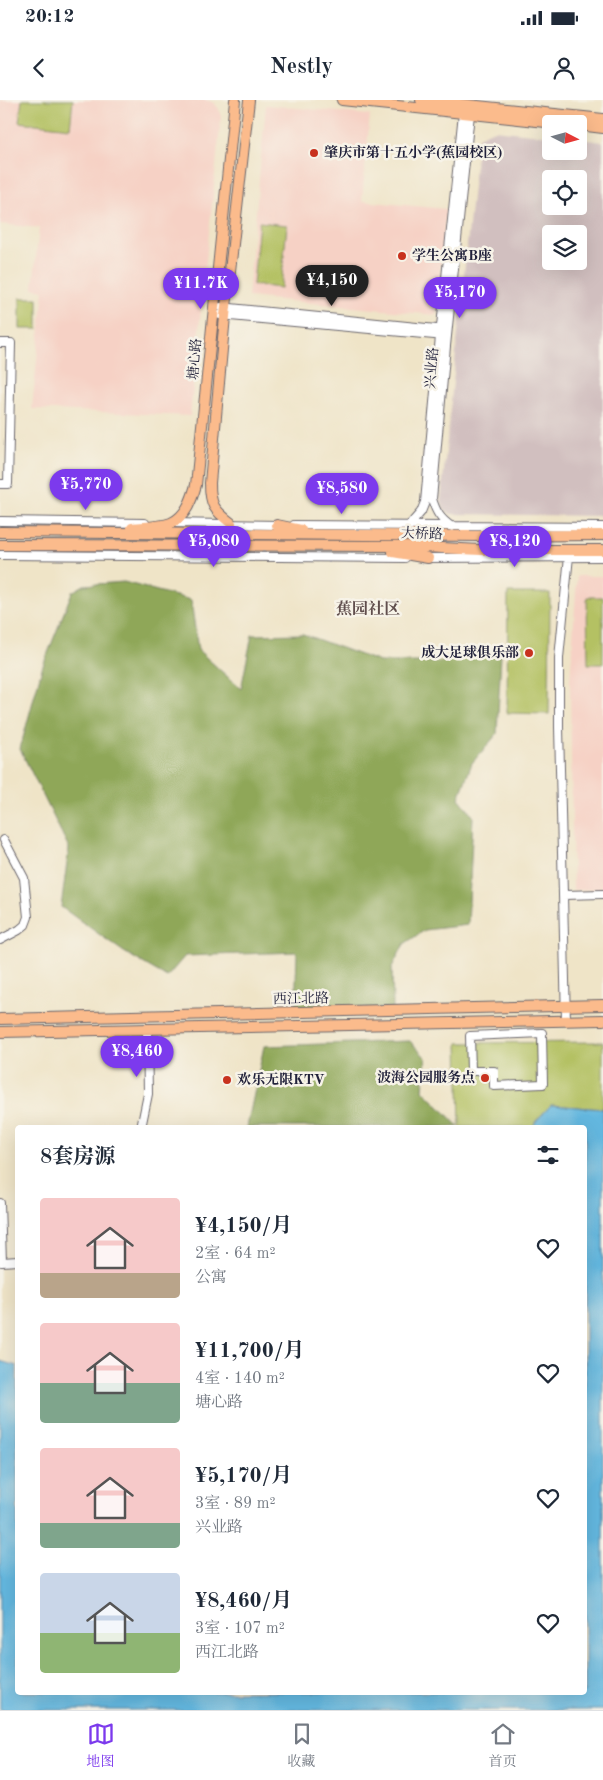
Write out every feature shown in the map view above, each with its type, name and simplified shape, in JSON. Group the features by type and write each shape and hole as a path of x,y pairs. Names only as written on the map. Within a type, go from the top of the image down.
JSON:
{"main road":[{"name":"塘心路","path":"171,523 191,503 196,485 235,100"},
{"name":"塘心路","path":"231,524 221,516 211,503 210,495 226,311 249,100"},
{"path":"342,100 542,122"},
{"path":"421,100 603,119"},
{"path":"588,126 603,128"},
{"path":"96,534 171,523"},
{"path":"277,525 327,535"},
{"path":"0,532 327,535 603,534"},
{"name":"大桥路","path":"0,545 403,546 480,550 603,550"},
{"path":"0,550 19,546"},
{"path":"347,547 401,552 428,558"},
{"name":"西江北路","path":"0,1019 603,1005"},
{"path":"202,1015 202,1028"},
{"name":"西江北路","path":"0,1032 603,1020"}],"street":[{"name":"兴业路","path":"408,527 421,512 425,502 467,113"},
{"path":"213,310 444,333"},
{"name":"兴业路","path":"444,333 432,499 441,520 452,527"},
{"path":"0,343 11,343 8,484 0,484"},
{"path":"0,521 408,527 603,527"},
{"path":"0,555 428,558 603,557"},
{"path":"566,1021 559,658 569,556"},
{"path":"0,940 19,930 25,925 28,917 24,878 4,840"},
{"path":"564,895 603,894"},
{"path":"142,1125 148,1094 147,1030"},
{"path":"542,1034 543,1084 494,1086 494,1070 471,1071 470,1036 542,1034"},
{"path":"0,1203 2,1262 15,1261"}],"shaded area":[{"path":"0,100 207,100 214,103 219,109 221,117 190,416 32,409 44,290 33,288 39,228 0,224"},
{"path":"266,105 370,115 362,201 446,209 436,315 248,297"},
{"path":"494,130 542,135 542,160 588,160 588,140 603,142 603,516 451,514 444,509 441,500 478,137"},
{"path":"577,576 603,576 603,889 573,890 570,683"}],"green space":[{"path":"22,100 73,100 70,128 19,122"},
{"path":"259,222 287,225 281,288 253,285"},
{"path":"20,298 38,298 38,329 20,329"},
{"path":"124,582 191,600 198,650 241,689 252,635 303,634 380,662 438,662 501,655 497,734 472,763 459,798 473,816 468,925 425,930 404,944 392,967 393,1008 295,1010 297,952 185,956 167,977 124,952 61,907 69,848 20,749 42,668 72,592 84,585"},
{"name":"成大足球俱乐部","path":"508,593 550,593 549,714 507,713"},
{"path":"587,597 603,597 603,664 588,664"},
{"path":"410,1041 426,1058 423,1090 457,1125 247,1125 264,1046"},
{"path":"603,1042 603,1109 551,1105 534,1125 460,1125 458,1043"}],"water":[{"path":"551,1105 603,1109 603,1710 0,1710 0,1361 15,1365 15,1695 587,1695 587,1125 534,1125"}],"place":[{"name":"肇庆市第十五小学(蕉园校区)","path":"314,153"},
{"name":"学生公寓B座","path":"402,256"},
{"name":"成大足球俱乐部","path":"529,653"},
{"name":"波海公园服务点","path":"485,1078"},
{"name":"欢乐无限KTV","path":"227,1080"}],"district":[{"name":"蕉园社区","path":"368,610"}]}
